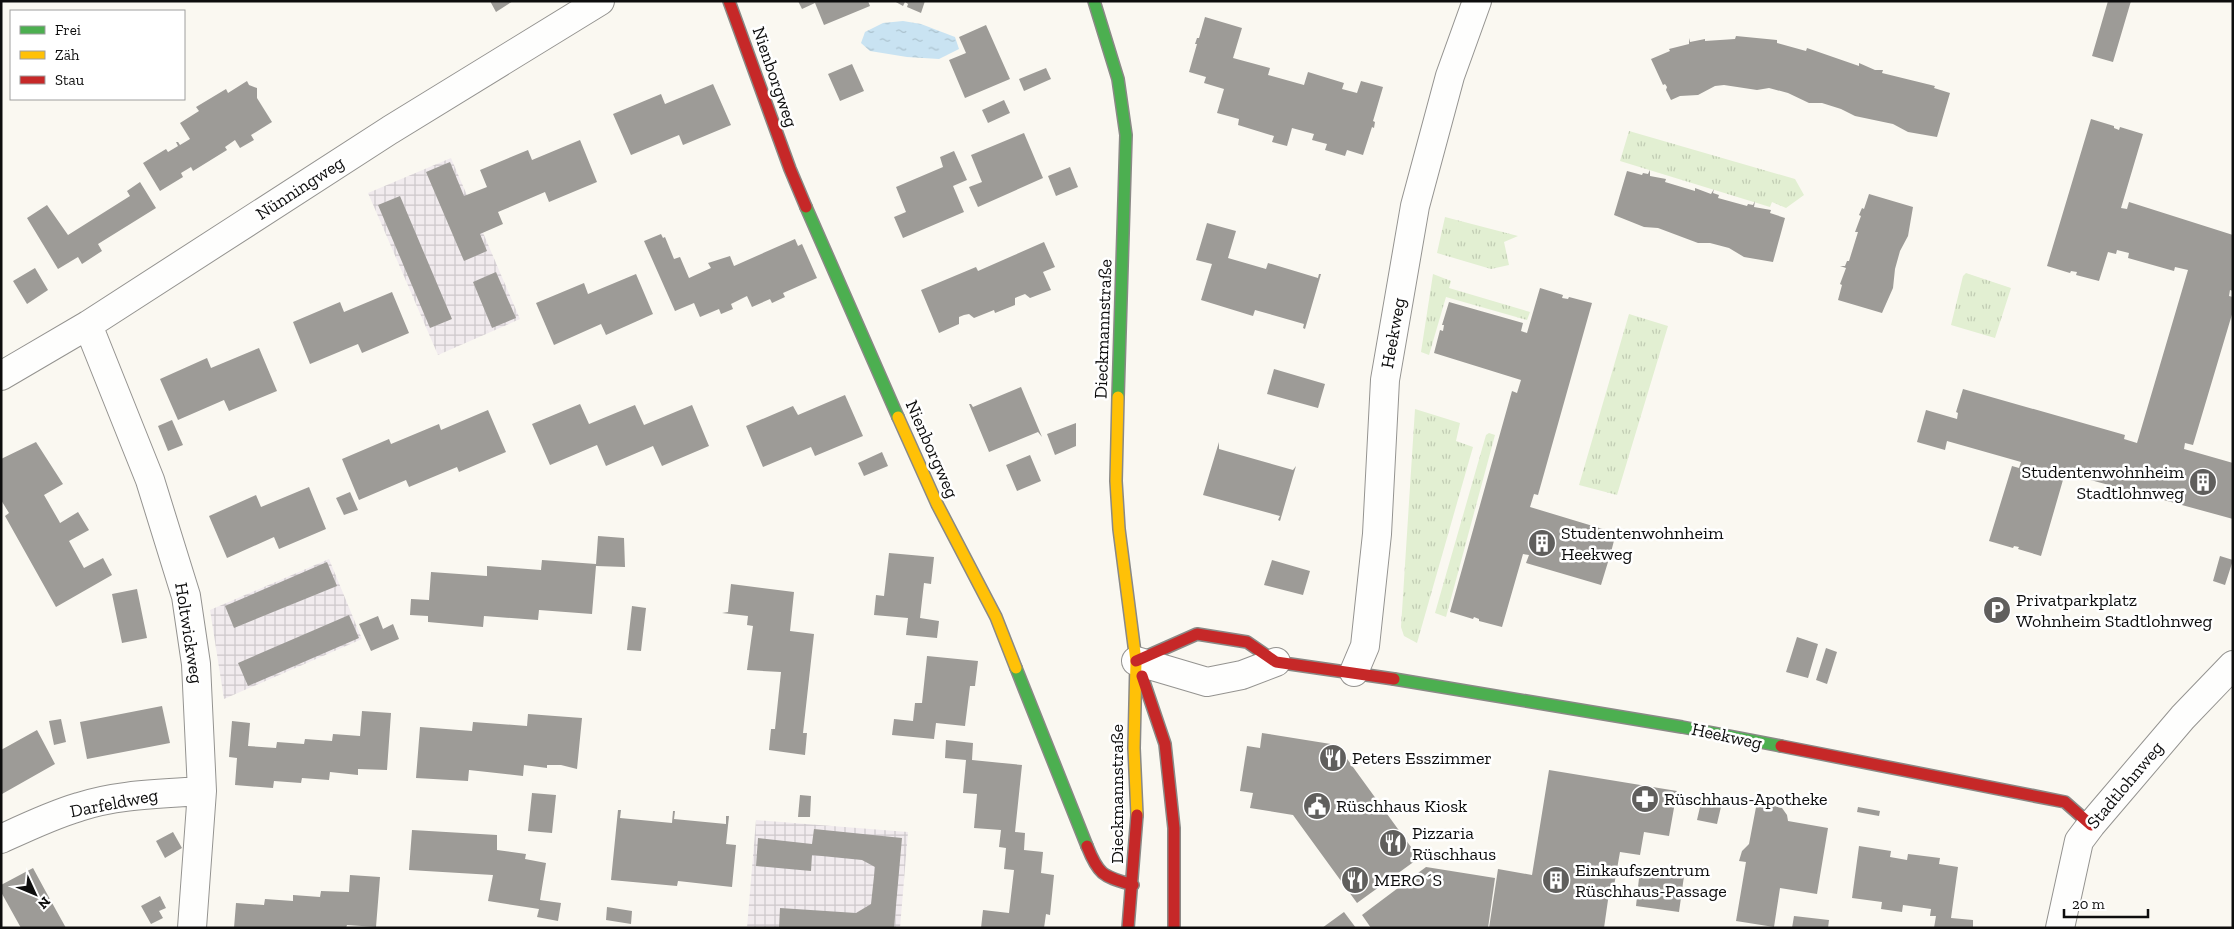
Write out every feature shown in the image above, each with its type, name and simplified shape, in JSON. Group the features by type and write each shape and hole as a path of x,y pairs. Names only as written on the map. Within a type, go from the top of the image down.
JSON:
{"street":[{"name":"Nienborgweg","path":"729,1 790,169 916,461 996,617 1096,868 1109,878 1133,885"},
{"name":"Dieckmannstraße","path":"1094,1 1118,79 1126,135 1116,480 1119,529 1136,660 1134,748 1137,820 1128,928"},
{"name":"Heekweg","path":"1354,672 1365,646 1377,534 1385,380 1415,206 1450,76 1477,1"},
{"name":"Nünningweg","path":"1,376 88,325 584,5"},
{"name":"Holtwickweg","path":"88,325 150,480 186,596 196,664 202,791 192,928"},
{"name":"Heekweg","path":"1136,660 1197,634 1247,642 1276,662 1354,672 1682,727 2065,802 2091,824"},
{"name":"Dieckmannstraße","path":"1136,660 1165,744 1174,828 1174,928"},
{"name":"Heekweg","path":"1136,660 1207,682 1242,675 1276,662"},
{"name":"Stadtlohnweg","path":"2060,928 2079,841 2091,824 2183,717 2233,665"},
{"name":"Darfeldweg","path":"1,840 31,825 81,806 141,795 202,791"}],"shaded area":[{"path":"451,158 520,319 438,355 368,193"},
{"path":"329,559 362,639 224,699 210,610"},
{"path":"756,820 908,832 900,928 747,928"}],"green space":[{"path":"1629,131 1795,179 1804,195 1786,208 1772,202 1770,207 1620,161"},
{"path":"1445,217 1518,236 1504,242 1509,265 1491,269 1437,253"},
{"path":"1966,273 2011,288 1995,338 1951,325 1963,276"},
{"path":"1433,274 1451,281 1449,288 1530,312 1527,320 1446,297 1429,355 1421,352"},
{"path":"1629,314 1668,326 1617,495 1579,485"},
{"path":"1415,409 1460,423 1456,441 1473,447 1417,643 1404,636 1401,627"},
{"path":"1489,433 1495,435 1446,617 1435,613 1486,435"}],"water":[{"path":"903,21 921,24 955,37 959,49 939,59 907,57 870,51 861,43 865,32 883,23"}],"building":[{"path":"490,1 513,1 496,12"},
{"path":"798,1 868,1 870,6 824,25 815,3 802,9"},
{"path":"894,1 925,1 921,13 907,7 908,4 905,2 903,6"},
{"path":"2108,1 2131,1 2113,62 2092,56"},
{"path":"1205,17 1242,28 1233,58 1270,68 1268,75 1304,85 1308,72 1344,83 1342,89 1357,93 1361,81 1383,87 1373,121 1375,122 1374,128 1372,127 1363,155 1347,150 1345,156 1325,150 1327,144 1312,140 1314,134 1292,128 1287,146 1272,142 1274,136 1238,125 1239,119 1217,113 1224,89 1204,83 1206,77 1189,72 1197,44 1195,44 1197,38 1199,38"},
{"path":"986,25 1010,79 965,98 949,60 966,53 959,37"},
{"path":"1736,36 1777,40 1777,43 1806,51 1807,48 1859,66 1859,63 1875,70 1883,70 1882,73 1935,86 1934,88 1950,93 1937,137 1908,132 1893,124 1855,116 1822,103 1809,103 1788,93 1769,88 1757,90 1724,85 1715,86 1698,95 1680,96 1671,100 1666,90 1667,87 1665,84 1663,85 1651,59 1670,51 1669,49 1689,44 1689,38 1690,42 1705,39 1705,41 1735,39"},
{"path":"852,64 864,91 840,101 828,74"},
{"path":"1046,68 1051,79 1024,91 1019,79"},
{"path":"247,81 249,85 257,88 257,98 272,122 251,135 254,140 240,148 235,140 225,147 227,150 193,171 191,167 181,173 183,177 160,191 143,163 166,149 168,152 178,146 176,142 180,145 190,139 180,123 199,111 196,107 226,89 228,93"},
{"path":"713,84 731,125 683,145 679,135 631,155 613,114 661,94 665,104"},
{"path":"1004,100 1010,113 988,123 982,110"},
{"path":"2091,119 2114,126 2114,128 2119,130 2120,127 2143,134 2121,208 2127,209 2129,202 2233,235 2233,291 2230,290 2229,296 2233,297 2233,311 2193,445 2185,443 2184,449 2233,463 2233,519 2065,473 2041,556 2018,549 2019,547 2014,546 2013,548 1989,541 2012,466 2019,468 2021,462 1947,441 1945,450 1917,442 1926,410 1957,419 1958,413 1956,412 1963,389 2125,435 2124,439 2137,443 2188,270 2175,267 2174,271 2128,258 2129,253 2117,250 2116,254 2108,252 2099,281 2076,275 2077,272 2071,271 2070,273 2047,266"},
{"path":"1024,133 1043,178 978,207 969,187 982,182 971,155"},
{"path":"580,140 597,182 549,202 545,192 498,212 503,224 480,234 487,251 464,261 426,172 450,162 464,196 487,187 480,170 528,150 532,160"},
{"path":"954,151 967,180 953,186 964,212 903,238 894,217 906,212 896,187 943,167 940,157"},
{"path":"1070,167 1078,187 1056,196 1048,176"},
{"path":"1650,170 1650,176 1666,179 1665,182 1695,191 1695,188 1711,194 1714,189 1713,193 1719,195 1718,198 1747,206 1748,204 1753,205 1755,201 1754,207 1771,210 1770,213 1785,218 1773,262 1744,257 1729,248 1710,243 1698,243 1658,228 1644,227 1614,215 1627,171 1642,175 1643,173 1648,174"},
{"path":"140,182 156,208 98,244 102,251 82,264 78,257 58,269 27,218 47,205 68,235 130,196 127,191"},
{"path":"1869,194 1913,207 1908,236 1900,251 1895,269 1893,288 1882,313 1838,300 1842,285 1840,284 1846,268 1840,266 1845,266 1847,261 1849,261 1858,232 1855,232 1861,216 1859,215 1862,208 1864,209"},
{"path":"400,196 452,319 430,328 378,205"},
{"path":"1207,223 1236,231 1228,258 1266,269 1268,263 1318,278 1319,274 1321,274 1305,329 1303,328 1304,324 1255,310 1253,316 1201,300 1212,264 1196,260"},
{"path":"661,234 663,238 665,237 674,259 680,257 689,278 711,268 708,263 730,256 734,266 795,239 798,246 802,244 817,278 783,293 785,297 772,303 770,299 752,307 747,296 731,304 733,309 721,314 719,309 700,317 694,303 675,311 644,241"},
{"path":"1044,242 1055,267 1043,272 1051,290 1030,298 1025,294 1015,298 1015,305 995,313 994,310 974,318 969,314 964,315 959,317 959,324 939,333 921,290 976,267 978,271"},
{"path":"35,268 48,290 27,304 13,281"},
{"path":"496,272 516,318 492,328 473,282"},
{"path":"636,274 653,314 606,335 601,324 554,345 536,303 584,283 588,294"},
{"path":"1540,288 1563,295 1562,298 1568,299 1569,297 1592,303 1538,495 1534,494 1530,507 1616,533 1610,556 1608,556 1606,561 1608,562 1601,585 1526,563 1529,555 1523,554 1502,627 1479,621 1479,619 1474,617 1473,619 1450,612 1512,391 1517,393 1521,380 1434,353 1440,330 1443,331 1444,325 1442,325 1449,302 1523,323 1521,331 1527,333"},
{"path":"392,292 409,333 362,353 358,344 310,364 293,322 340,302 344,312"},
{"path":"259,348 277,391 229,411 224,400 178,420 160,379 207,358 211,368"},
{"path":"1274,369 1325,384 1318,408 1267,394"},
{"path":"1021,387 1042,437 1038,432 989,452 969,404 973,407"},
{"path":"845,395 863,436 815,456 811,447 763,467 746,426 793,406 798,415"},
{"path":"580,404 589,424 635,405 644,425 692,405 709,446 662,466 653,446 606,466 597,445 550,465 532,424"},
{"path":"488,410 506,452 459,472 457,467 409,487 406,480 359,500 342,459 389,439 391,444 439,424 441,430"},
{"path":"172,420 183,445 168,451 158,426"},
{"path":"1076,423 1076,446 1055,455 1047,434"},
{"path":"36,442 63,484 44,495 60,523 78,512 89,530 69,541 84,568 103,558 112,575 56,607 5,516 9,513 1,500 1,459"},
{"path":"1219,442 1219,449 1293,470 1296,466 1280,521 1278,520 1280,516 1203,495"},
{"path":"882,452 888,466 864,476 858,463"},
{"path":"1030,455 1041,481 1017,491 1006,465"},
{"path":"309,487 326,529 279,549 274,537 227,558 209,516 256,495 261,507"},
{"path":"350,492 358,510 344,515 336,498"},
{"path":"598,536 624,538 625,567 596,566 592,614 539,610 538,620 484,616 483,627 428,622 428,616 410,615 411,599 429,600 431,572 487,576 487,566 541,570 542,560 596,564"},
{"path":"889,553 934,557 931,584 924,583 920,618 939,621 937,638 906,635 908,618 874,615 876,595 884,596"},
{"path":"2220,556 2233,560 2225,585 2213,581"},
{"path":"1272,560 1310,571 1303,595 1264,585"},
{"path":"327,562 337,586 234,628 225,606"},
{"path":"731,584 794,592 790,631 814,634 803,733 807,733 805,755 769,750 771,729 775,729 781,672 747,670 753,626 747,625 748,616 722,613 728,612"},
{"path":"137,589 147,638 122,643 112,594"},
{"path":"632,606 646,608 641,651 627,650"},
{"path":"349,615 359,638 248,686 238,663"},
{"path":"378,616 383,629 393,624 399,639 371,651 359,624"},
{"path":"1797,637 1818,644 1808,678 1786,672"},
{"path":"1826,648 1837,652 1827,684 1816,680"},
{"path":"927,656 978,661 975,686 970,686 965,726 936,723 934,739 892,735 894,719 913,721 915,703 922,703"},
{"path":"162,706 170,743 87,759 80,722"},
{"path":"362,711 391,713 387,770 358,769 358,775 330,772 329,780 302,778 301,783 274,781 273,788 235,785 237,758 229,757 232,721 250,723 248,746 276,748 277,742 304,744 305,739 332,741 333,734 360,736"},
{"path":"528,714 582,718 577,769 561,765 547,765 547,768 524,765 523,776 469,770 468,781 416,778 420,727 472,731 473,722 527,726"},
{"path":"61,719 66,742 54,745 49,721"},
{"path":"37,730 55,764 2,794 1,750"},
{"path":"1262,733 1337,745 1419,858 1357,903 1293,815 1250,808 1253,793 1240,791 1247,746 1260,748"},
{"path":"946,740 973,743 972,760 1022,765 1015,832 1025,833 1024,850 1043,852 1041,873 1054,875 1050,915 1046,914 1044,928 981,928 983,910 1009,913 1014,870 1004,869 1006,848 999,847 1001,830 974,828 977,794 963,793 966,760 945,758"},
{"path":"1549,770 1677,791 1669,836 1644,832 1640,855 1620,852 1614,886 1610,886 1604,928 1489,928 1498,869 1532,875"},
{"path":"532,793 556,795 552,833 528,831"},
{"path":"1703,794 1723,798 1717,824 1697,820"},
{"path":"800,795 811,796 810,817 798,817"},
{"path":"1757,802 1782,808 1787,815 1788,821 1828,828 1817,894 1780,888 1774,927 1736,921 1746,862 1739,861 1742,851 1749,844"},
{"path":"1858,807 1880,811 1879,816 1857,812"},
{"path":"618,810 621,810 620,818 672,823 673,811 675,811 674,819 726,824 726,816 729,816 726,844 736,845 732,887 678,881 677,886 611,880"},
{"path":"814,829 902,838 894,928 779,928 780,908 856,913 871,904 875,867 862,860 812,855 811,871 756,866 758,838 812,844"},
{"path":"412,830 497,835 497,850 526,854 525,859 546,863 540,900 561,903 558,921 537,917 539,909 488,901 493,875 409,870"},
{"path":"173,832 182,848 165,858 156,841"},
{"path":"1859,846 1891,851 1890,857 1907,860 1908,854 1940,858 1939,864 1958,867 1951,918 1973,920 1973,928 1934,928 1936,916 1930,916 1931,909 1903,905 1902,912 1881,909 1882,902 1852,898"},
{"path":"1426,867 1495,878 1488,928 1371,928 1362,915"},
{"path":"33,868 66,928 21,928 1,892 1,885"},
{"path":"1640,869 1684,876 1679,912 1636,906"},
{"path":"350,875 380,877 376,927 347,925 346,928 234,928 236,903 264,905 265,899 293,901 293,895 320,897 321,891 349,892"},
{"path":"160,896 166,908 159,911 163,918 151,924 141,906"},
{"path":"607,907 632,911 631,924 606,920"},
{"path":"1344,912 1356,928 1322,928"},
{"path":"1794,916 1829,920 1828,928 1792,928"}],"traffic: fast":[{"path":"1094,1 1118,79 1126,135 1118,397"},
{"path":"806,207 898,417"},
{"path":"1016,668 1087,846"},
{"path":"1394,679 1682,727 1781,746"}],"traffic: slow":[{"path":"1118,397 1116,481 1119,529 1136,661 1134,748 1137,815"},
{"path":"898,417 937,504 996,617 1016,668"}],"traffic: jam":[{"path":"729,1 790,169 806,207"},
{"path":"1136,661 1197,634 1247,642 1276,662 1394,679"},
{"path":"1142,676 1165,744 1174,828 1174,928"},
{"path":"1781,746 2065,802 2091,825"},
{"path":"1128,928 1137,815"},
{"path":"1087,846 1095,863 1103,873 1108,877 1133,885"}],"place":[{"name":"Studentenwohnheim Stadtlohnweg","path":"2203,482"},
{"name":"Studentenwohnheim Heekweg","path":"1542,543"},
{"name":"Privatparkplatz Wohnheim Stadtlohnweg","path":"1997,610"},
{"name":"Peters Esszimmer","path":"1333,758"},
{"name":"Rüschhaus-Apotheke","path":"1645,799"},
{"name":"Rüschhaus Kiosk","path":"1317,806"},
{"name":"Pizzaria Rüschhaus","path":"1393,843"},
{"name":"MERO´S","path":"1355,880"},
{"name":"Einkaufszentrum Rüschhaus-Passage","path":"1556,880"}]}
